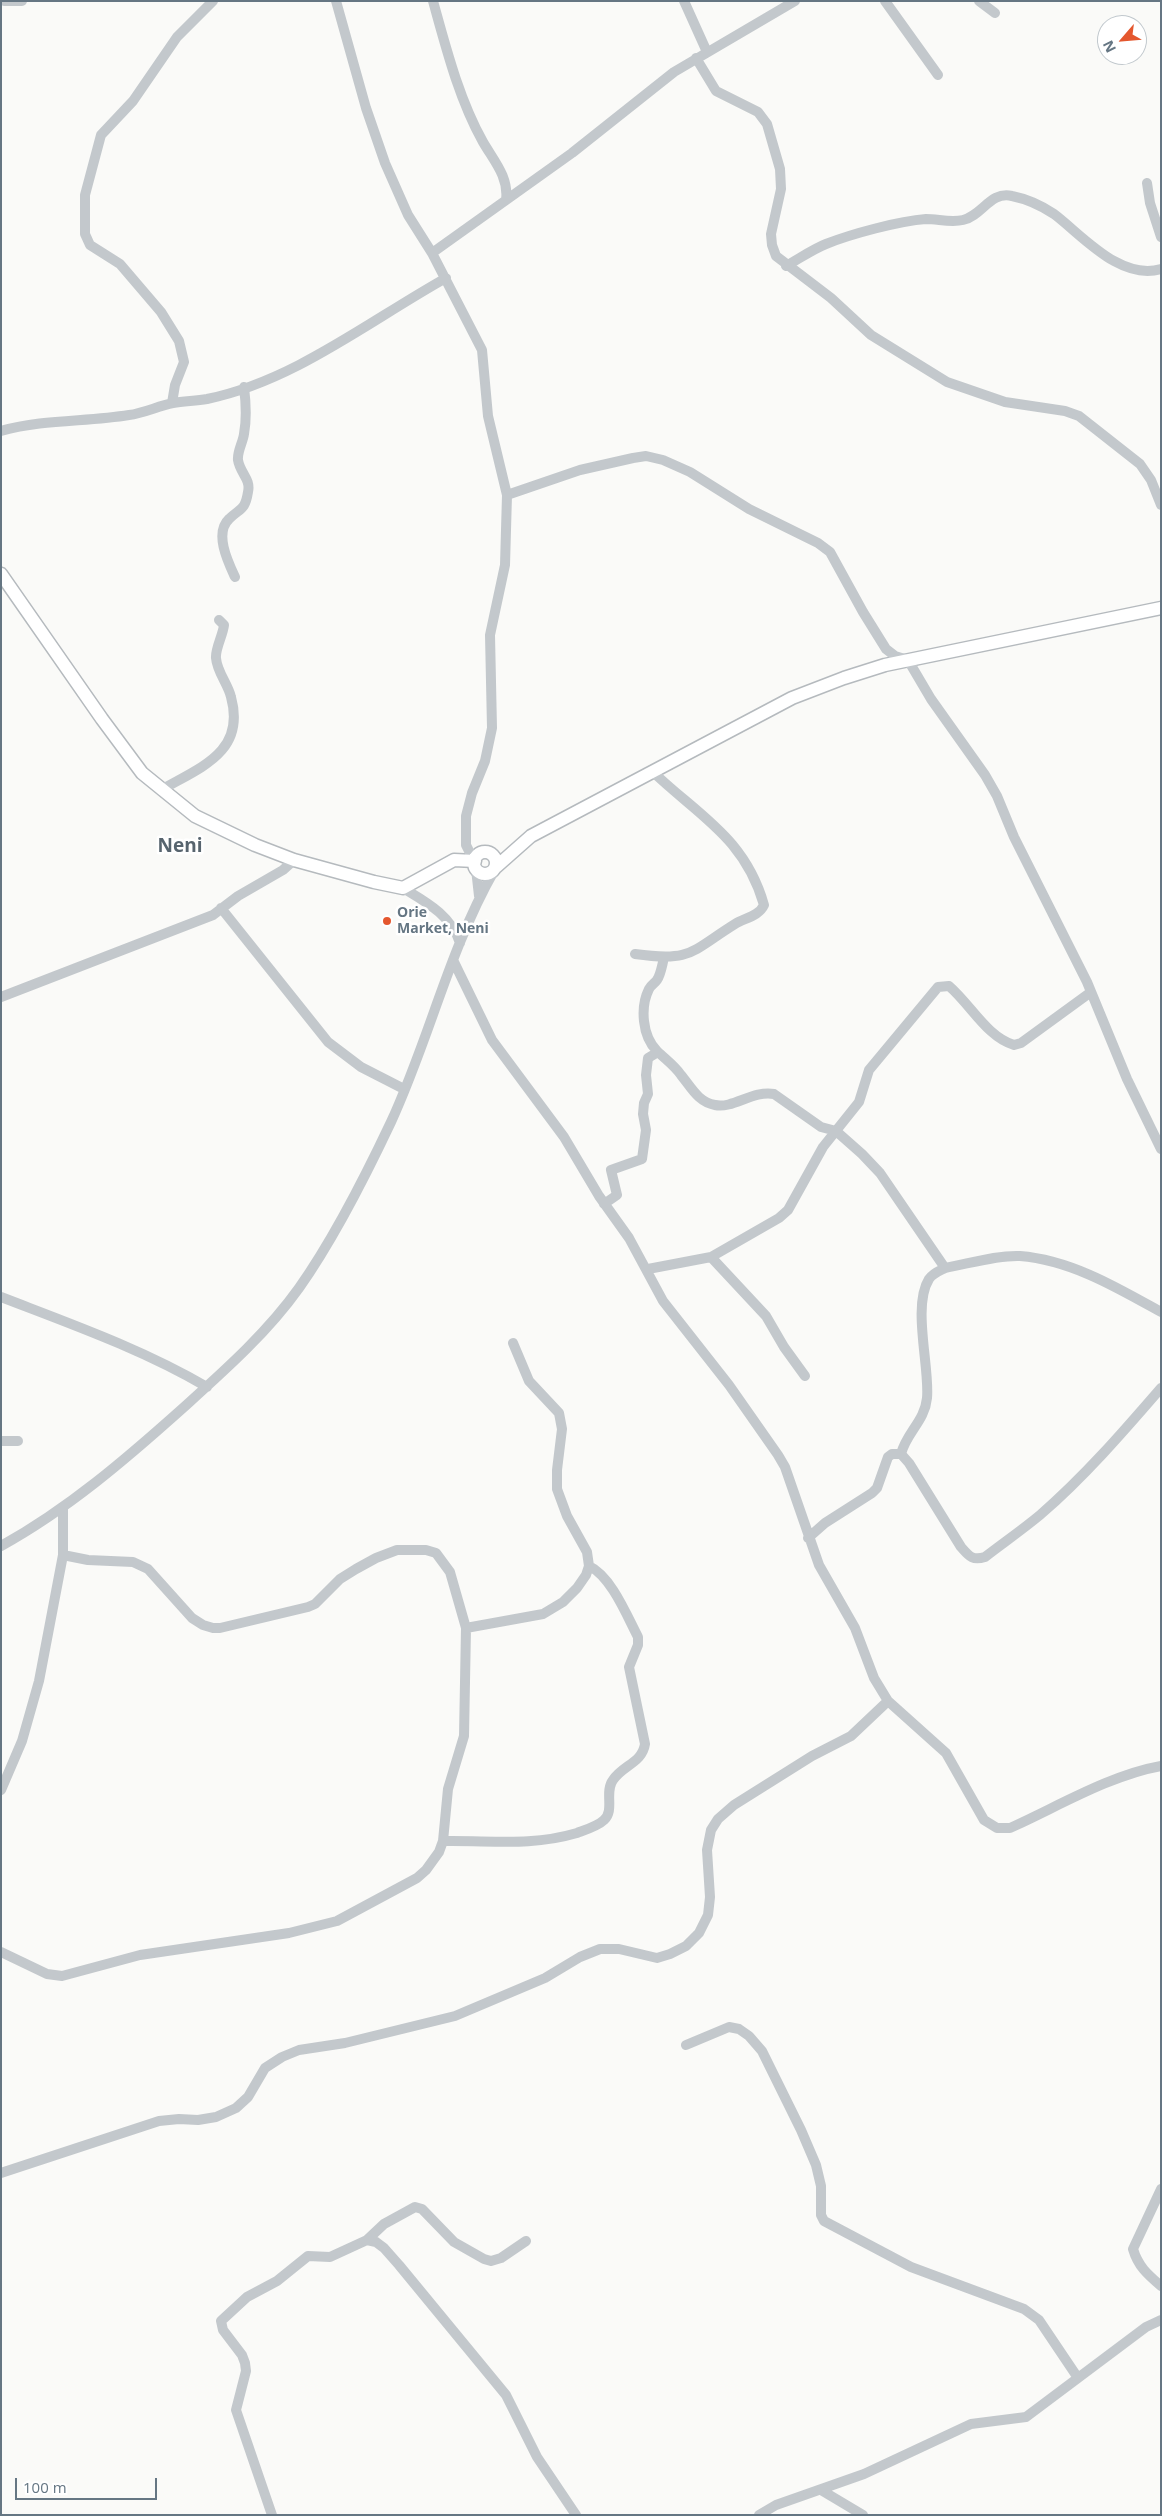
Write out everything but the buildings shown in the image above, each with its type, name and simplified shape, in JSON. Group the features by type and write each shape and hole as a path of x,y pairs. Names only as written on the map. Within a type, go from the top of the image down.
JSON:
{"main road":[{"path":"1,574 117,740 142,772 195,816 294,860 403,888 454,860 496,860 495,869"},
{"path":"479,860 531,836 792,698 844,678 908,660 1161,608"},
{"path":"479,860 482,874 495,869 531,836"}],"street":[{"path":"4,1 22,1"},
{"path":"172,403 175,385 184,362 179,341 161,312 120,264 113,258 90,246 85,234 85,195 102,135 133,101 177,37 212,1"},
{"path":"336,1 360,89 385,163 408,215 446,278 482,350 488,416 507,495 505,565 490,635 492,728 485,761 472,793 466,816 466,845 470,853 479,860 479,896"},
{"path":"434,1 449,56 471,117 507,185 506,200"},
{"path":"684,1 706,52"},
{"path":"432,253 572,153 674,72 795,1"},
{"path":"886,1 938,75"},
{"path":"979,1 995,13"},
{"path":"696,58 716,91 758,112 767,124 780,169 781,189 772,234 772,245 776,256 786,266 831,298 871,335 947,382 1005,402 1065,411 1079,416 1140,464 1151,480 1161,505"},
{"path":"504,177 528,185"},
{"path":"1147,183 1150,203 1161,237"},
{"path":"786,266 825,244 854,235 926,219 965,220 1000,195 1012,196 1036,204 1054,215 1095,250 1126,266 1142,271 1161,269"},
{"path":"1,431 47,421 129,415 172,403 207,399 244,387 332,348 400,304 446,278"},
{"path":"235,577 224,554 224,533 225,524 230,518 241,512 248,495 249,484 238,460 246,417 244,387"},
{"path":"507,495 530,485 580,470 646,456 664,460 690,472 749,509 830,552 837,561 850,590 886,649 895,656 908,660 931,699 985,775 1091,992 1127,1079 1161,1149"},
{"path":"162,790 214,758 225,749 231,738 235,724 234,710 216,657 224,625 219,620"},
{"path":"635,954 664,958 696,951 736,924 757,914 764,905 750,872 724,833 653,772"},
{"path":"1,997 213,915 238,896 283,870 294,860"},
{"path":"1,1546 63,1508 207,1387 270,1324 298,1289 315,1264 391,1121 479,896 495,869"},
{"path":"403,888 433,906 450,922 460,943"},
{"path":"221,908 328,1042 361,1067 404,1089"},
{"path":"664,958 658,978 650,988 644,1007 645,1026 658,1052 670,1061 698,1097 706,1102 722,1105 766,1092 774,1094 821,1127 836,1131 880,1173 936,1252 945,1268"},
{"path":"453,960 492,1040 564,1137 604,1204 629,1238 648,1269 663,1300 729,1384 778,1454 785,1467 808,1538 819,1565 855,1628 874,1678 888,1701 946,1753 984,1820 997,1828 1010,1828 1114,1780 1142,1770 1161,1766"},
{"path":"648,1269 711,1257 780,1218 788,1210 823,1148 859,1102 869,1070 938,987 949,986 964,998 992,1033 1014,1045 1021,1043 1091,992"},
{"path":"604,1204 617,1195 611,1170 642,1159 646,1130 644,1103 648,1094 646,1066 648,1058 658,1052"},
{"path":"901,1454 906,1440 924,1414 927,1398 923,1351 924,1293 928,1280 935,1273 945,1268 1019,1256 1055,1263 1115,1287 1161,1312"},
{"path":"711,1257 766,1316 805,1376"},
{"path":"1,1297 117,1343 176,1369 207,1387"},
{"path":"466,1628 543,1614 563,1602 577,1588 589,1566 585,1547 567,1516 558,1489 557,1470 562,1429 559,1413 529,1381 513,1343"},
{"path":"901,1454 961,1547 970,1558 977,1560 985,1557 1039,1516 1066,1492 1161,1388"},
{"path":"1,1441 18,1441"},
{"path":"808,1538 825,1523 872,1493 877,1488 888,1457 892,1454 901,1454"},
{"path":"1,1790 22,1741 39,1681 63,1555 63,1508"},
{"path":"1,1952 47,1974 62,1976 140,1955 323,1926 337,1921 417,1878 439,1852 443,1841 448,1789 464,1736 466,1628 450,1572 436,1553 426,1550 397,1550 376,1558 340,1579 315,1604 220,1628 203,1625 192,1618 148,1569 132,1562 88,1560 63,1555"},
{"path":"443,1841 478,1843 536,1841 561,1837 597,1824 605,1819 609,1813 608,1790 611,1782 618,1774 641,1757 646,1744 629,1667 638,1645 638,1637 606,1580 596,1569 589,1566"},
{"path":"1,2174 159,2121 198,2120 216,2117 236,2108 248,2097 266,2068 282,2057 299,2050 345,2043 455,2016 545,1978 580,1957 600,1949 619,1949 657,1958 686,1946 700,1933 708,1915 710,1897 707,1850 711,1830 718,1819 734,1804 850,1736 888,1701"},
{"path":"686,2045 729,2027 739,2029 749,2036 762,2052 801,2130 816,2165 821,2186 821,2216 824,2221 911,2267 1024,2309 1039,2320 1078,2378"},
{"path":"1161,2189 1133,2249 1136,2260 1143,2271 1161,2286"},
{"path":"272,2515 236,2410 246,2371 245,2363 242,2355 223,2330 221,2321 247,2297 277,2281 308,2256 337,2255 367,2240 384,2224 415,2207 426,2213 454,2242 484,2259 491,2261 501,2258 526,2241"},
{"path":"367,2240 376,2242 399,2264 506,2395 538,2456 576,2515"},
{"path":"759,2515 776,2505 864,2474 971,2424 1026,2417 1146,2327 1161,2320"},
{"path":"821,2490 863,2515"}],"place":[{"name":"Orie Market, Neni","path":"387,921"}],"district":[{"name":"Neni","path":"180,847"}]}
